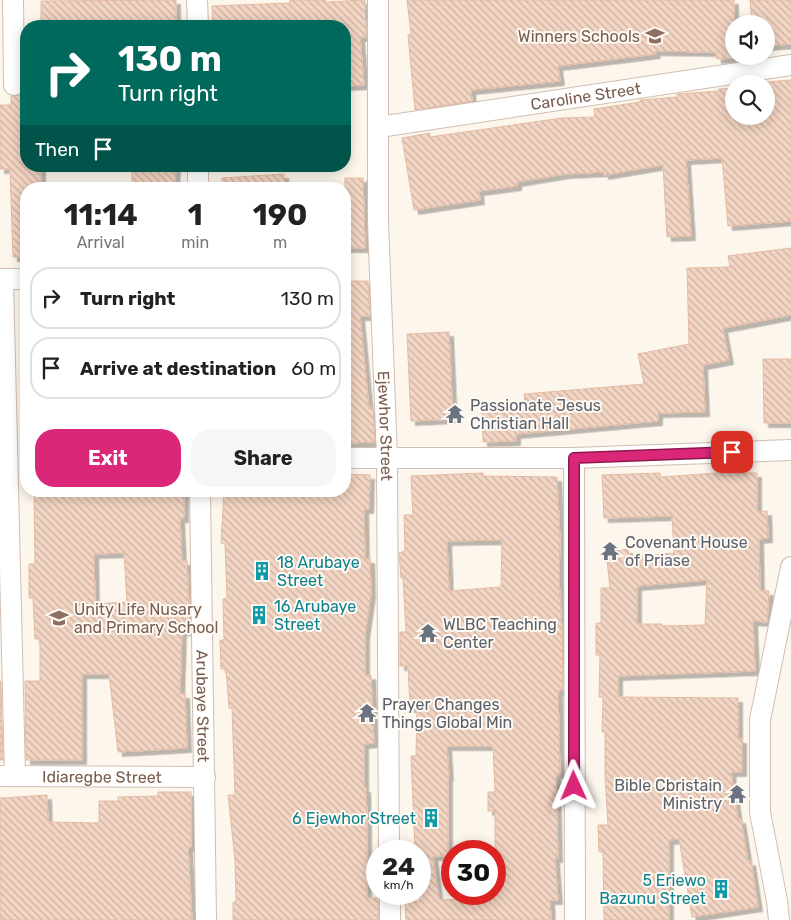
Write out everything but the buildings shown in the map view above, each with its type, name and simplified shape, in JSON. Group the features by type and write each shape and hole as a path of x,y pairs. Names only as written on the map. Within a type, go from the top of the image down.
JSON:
{"street":[{"path":"13,0 13,85"},
{"path":"197,0 198,20"},
{"name":"Ejewhor Street","path":"378,0 378,221 388,457 389,840"},
{"name":"Caroline Street","path":"379,127 791,65"},
{"path":"7,776 1,279 20,279"},
{"path":"351,458 574,458 791,450"},
{"path":"574,458 575,920"},
{"name":"Arubaye Street","path":"200,497 206,920"},
{"path":"779,920 760,812 760,720 791,567"},
{"name":"Idiaregbe Street","path":"7,776 205,777"},
{"path":"390,905 390,920"}],"place":[{"name":"Winners Schools","path":"655,36"},
{"name":"Passionate Jesus Christian Hall","path":"455,414"},
{"name":"Covenant House of Priase","path":"610,551"},
{"name":"18 Arubaye Street","path":"262,571"},
{"name":"16 Arubaye Street","path":"259,615"},
{"name":"Unity Life Nusary and Primary School","path":"59,618"},
{"name":"WLBC Teaching Center","path":"428,633"},
{"name":"Prayer Changes Things Global Min","path":"367,713"},
{"name":"Bible Cbristain Ministry","path":"737,794"},
{"name":"6 Ejewhor Street","path":"431,818"},
{"name":"5 Eriewo Bazunu Street","path":"721,889"}],"route":[{"path":"574,786 574,458 732,452"}]}
